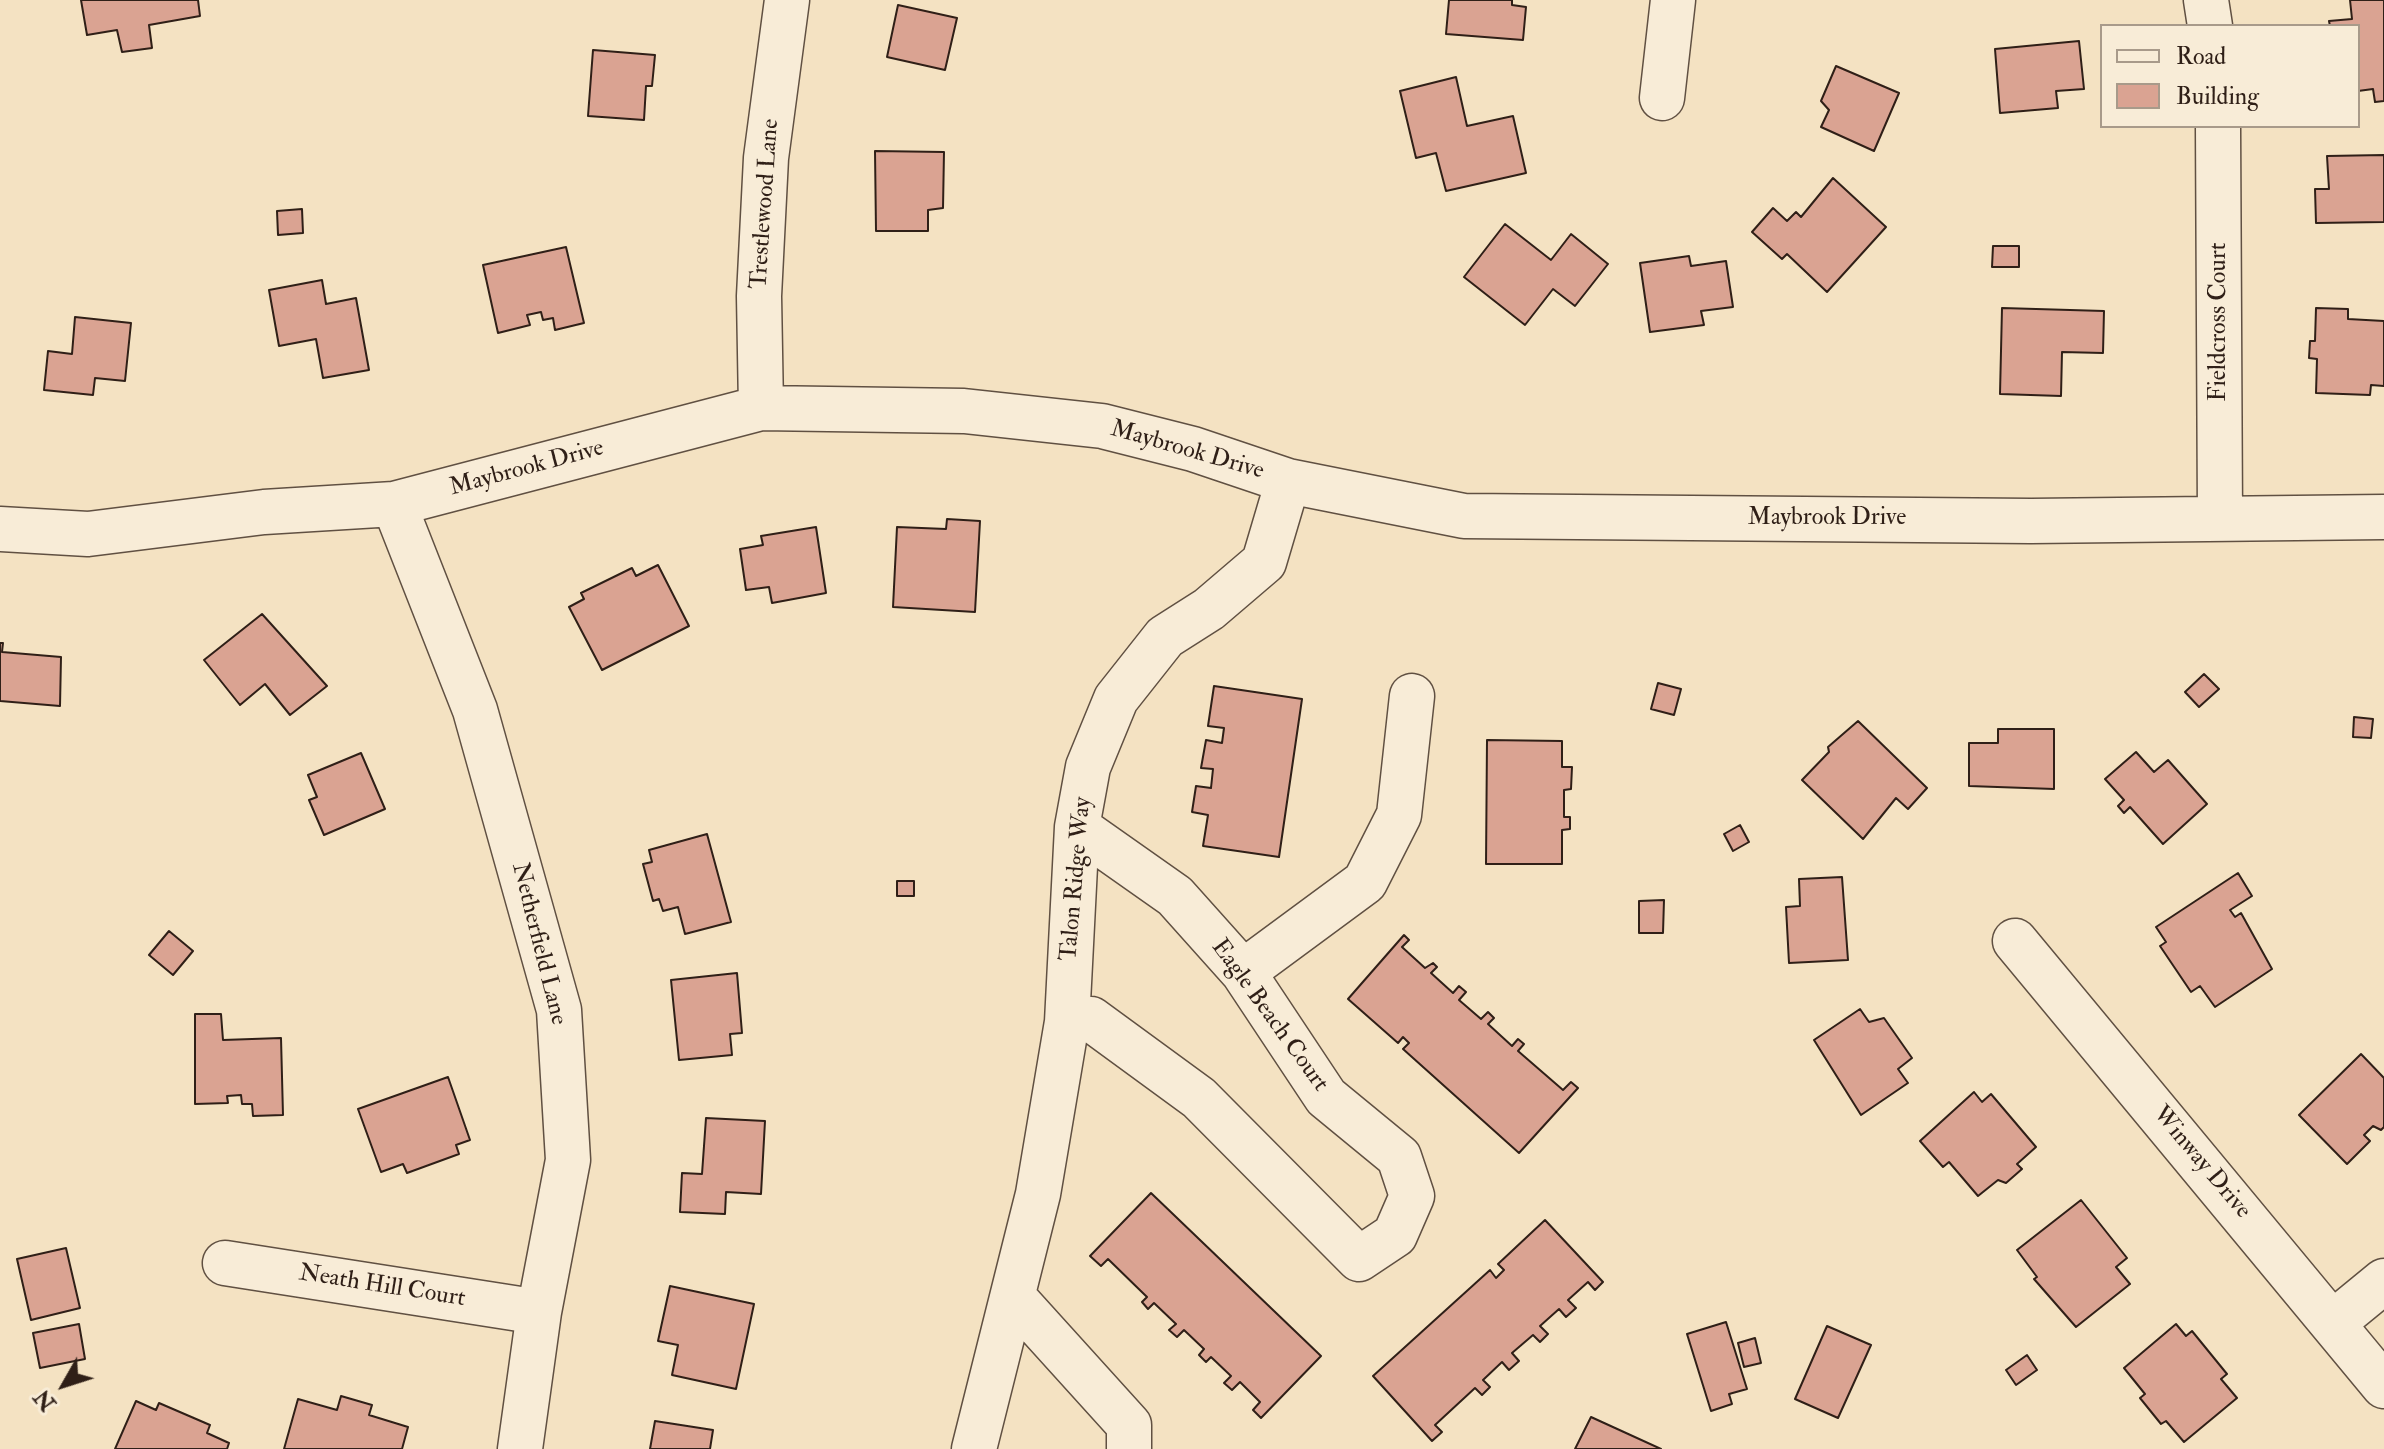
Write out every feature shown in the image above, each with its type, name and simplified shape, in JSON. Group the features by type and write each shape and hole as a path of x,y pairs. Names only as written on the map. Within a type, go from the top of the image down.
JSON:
{"street":[{"name":"Trestlewood Lane","path":"761,408 759,296 766,158 787,0"},
{"path":"1662,98 1673,0"},
{"path":"2206,0 2210,24"},
{"name":"Fieldcross Court","path":"2218,128 2220,519"},
{"name":"Maybrook Drive","path":"0,529 88,534 264,512 394,504 761,408 964,411 1102,426 1193,449 1288,481 1464,516 2384,517"},
{"name":"Talon Ridge Way","path":"974,1449 1015,1299 1038,1194 1067,1022 1077,827 1088,767 1116,699 1165,637 1209,609 1264,562 1288,481"},
{"name":"Netherfield Lane","path":"394,504 475,710 559,1010 568,1160 539,1312 520,1449"},
{"path":"1243,972 1365,882 1399,815 1412,696"},
{"name":"Eagle Beach Court","path":"1067,1022 1091,1019 1199,1098 1359,1259 1395,1235 1412,1196 1399,1157 1326,1097 1243,972 1175,896 1077,827"},
{"name":"Winway Drive","path":"2015,941 2384,1386"},
{"name":"Neath Hill Court","path":"225,1263 539,1312"},
{"path":"2334,1322 2384,1281"},
{"path":"1015,1299 1129,1425 1129,1449"}],"building":[{"path":"81,0 198,0 200,16 149,25 152,48 122,52 117,30 87,35"},
{"path":"1449,0 1512,0 1512,5 1526,7 1523,40 1446,34"},
{"path":"2350,0 2384,0 2384,101 2375,102 2373,89 2360,91 2360,24 2330,24 2329,21 2352,19"},
{"path":"898,5 957,18 945,70 887,57"},
{"path":"2079,41 2084,89 2056,91 2058,108 2000,113 1995,49"},
{"path":"593,50 655,55 652,86 646,86 644,120 588,116"},
{"path":"1836,66 1899,93 1874,151 1821,127 1829,110 1821,101"},
{"path":"1456,77 1467,126 1513,116 1526,173 1446,191 1436,153 1416,158 1400,91"},
{"path":"875,151 944,152 943,208 928,210 928,231 876,231"},
{"path":"2384,155 2384,222 2316,223 2315,189 2329,189 2327,156"},
{"path":"1833,178 1886,227 1827,292 1787,254 1782,259 1752,232 1773,208 1787,221 1796,212 1801,217"},
{"path":"302,209 303,233 278,235 277,211"},
{"path":"1505,224 1551,260 1571,234 1608,264 1575,306 1553,289 1525,325 1464,277"},
{"path":"1993,246 2019,246 2019,267 1992,267"},
{"path":"566,247 584,323 555,330 553,318 543,320 541,312 527,315 530,325 498,333 483,265"},
{"path":"1689,256 1691,266 1726,261 1733,307 1701,311 1704,325 1650,332 1640,263"},
{"path":"322,280 326,304 356,298 369,370 323,378 316,339 279,346 269,290"},
{"path":"2002,308 2104,311 2103,353 2062,352 2061,396 2000,394"},
{"path":"2316,308 2348,309 2348,319 2384,321 2384,386 2371,385 2370,395 2316,393 2317,359 2309,358 2310,341 2315,341"},
{"path":"75,317 131,323 125,381 95,378 93,395 44,390 48,351 72,354"},
{"path":"947,519 980,521 975,612 893,607 897,527 946,529"},
{"path":"816,527 826,593 772,603 769,587 746,590 740,549 763,545 761,536"},
{"path":"658,565 689,626 602,670 569,607 584,599 581,593 632,568 636,576"},
{"path":"262,614 327,686 290,715 265,684 240,705 204,660"},
{"path":"0,643 3,643 2,652 61,657 60,706 0,701"},
{"path":"2204,674 2219,689 2199,707 2185,692"},
{"path":"1658,683 1681,689 1674,715 1651,709"},
{"path":"1214,686 1302,699 1279,857 1203,846 1208,815 1192,812 1196,786 1211,788 1213,769 1201,768 1206,740 1222,743 1224,728 1208,726"},
{"path":"2354,717 2373,719 2371,738 2353,737"},
{"path":"1858,721 1927,788 1908,809 1896,798 1863,839 1802,780 1829,752 1828,747"},
{"path":"1998,729 2054,729 2054,789 1969,786 1969,743 1998,743"},
{"path":"1487,740 1562,741 1562,767 1572,767 1571,789 1564,790 1564,817 1570,817 1570,829 1562,830 1562,864 1486,864"},
{"path":"2136,752 2154,772 2168,760 2207,804 2163,844 2130,807 2124,813 2118,806 2124,800 2105,779"},
{"path":"361,753 385,809 324,835 309,800 317,797 308,775"},
{"path":"1740,825 1749,842 1733,851 1724,834"},
{"path":"707,834 731,922 685,934 678,907 663,911 659,899 653,901 643,864 652,862 649,850"},
{"path":"2238,873 2252,896 2230,910 2235,917 2241,913 2272,969 2215,1007 2200,986 2191,992 2160,946 2166,942 2156,927"},
{"path":"1842,877 1848,960 1789,963 1786,907 1800,906 1799,879"},
{"path":"897,881 914,881 914,896 897,896"},
{"path":"1664,900 1663,933 1639,933 1639,901"},
{"path":"169,931 193,951 173,975 149,955"},
{"path":"1404,935 1409,940 1402,947 1425,968 1433,963 1437,967 1431,973 1453,993 1459,986 1466,992 1459,1000 1481,1019 1488,1012 1494,1018 1488,1024 1512,1046 1518,1039 1524,1044 1518,1051 1563,1090 1571,1082 1578,1088 1519,1153 1403,1049 1409,1043 1403,1037 1398,1043 1348,999"},
{"path":"737,973 742,1033 730,1034 732,1055 679,1060 671,980"},
{"path":"1860,1009 1869,1022 1884,1018 1912,1058 1898,1069 1908,1083 1861,1115 1814,1040"},
{"path":"195,1014 221,1014 223,1040 281,1038 283,1115 253,1116 252,1104 242,1104 241,1095 227,1096 228,1103 195,1104"},
{"path":"2361,1054 2384,1078 2384,1127 2381,1130 2373,1126 2364,1135 2370,1141 2347,1164 2299,1115"},
{"path":"448,1077 470,1140 456,1145 459,1154 407,1173 403,1164 381,1172 358,1109"},
{"path":"1974,1092 1982,1102 1991,1094 2036,1147 2017,1164 2022,1169 2006,1183 1998,1180 1978,1196 1949,1162 1943,1167 1920,1141"},
{"path":"706,1118 765,1121 761,1194 726,1192 725,1214 680,1212 682,1173 702,1174"},
{"path":"1151,1193 1321,1356 1261,1418 1253,1410 1260,1402 1240,1382 1232,1390 1224,1383 1231,1376 1211,1357 1206,1362 1199,1355 1204,1349 1184,1330 1177,1337 1169,1330 1176,1324 1154,1303 1148,1309 1142,1302 1147,1297 1108,1259 1101,1266 1090,1256"},
{"path":"2081,1200 2127,1258 2116,1267 2130,1284 2076,1327 2034,1279 2037,1277 2017,1250"},
{"path":"1545,1220 1603,1282 1595,1290 1588,1282 1568,1300 1576,1308 1566,1317 1559,1309 1540,1326 1548,1334 1540,1342 1533,1335 1512,1353 1519,1361 1509,1370 1502,1362 1483,1380 1490,1387 1482,1395 1475,1388 1435,1425 1442,1432 1432,1441 1373,1376 1490,1270 1496,1278 1504,1270 1498,1264"},
{"path":"66,1248 80,1308 31,1320 17,1259"},
{"path":"670,1286 754,1304 736,1389 672,1375 678,1345 658,1341"},
{"path":"1726,1322 1747,1389 1729,1394 1732,1404 1711,1411 1687,1334"},
{"path":"79,1324 85,1359 40,1368 33,1333"},
{"path":"2176,1324 2186,1336 2192,1331 2227,1374 2221,1379 2237,1398 2184,1442 2166,1421 2161,1424 2140,1398 2145,1394 2124,1368"},
{"path":"1827,1326 1871,1345 1838,1418 1795,1399"},
{"path":"1755,1338 1761,1363 1744,1367 1738,1343"},
{"path":"2027,1355 2037,1370 2016,1385 2006,1370"},
{"path":"341,1396 372,1405 369,1415 408,1427 402,1449 284,1449 298,1399 337,1410"},
{"path":"136,1401 156,1410 159,1403 210,1425 207,1433 229,1443 227,1449 115,1449"},
{"path":"1591,1417 1661,1449 1575,1449"},
{"path":"655,1421 713,1430 710,1449 650,1449"}]}
